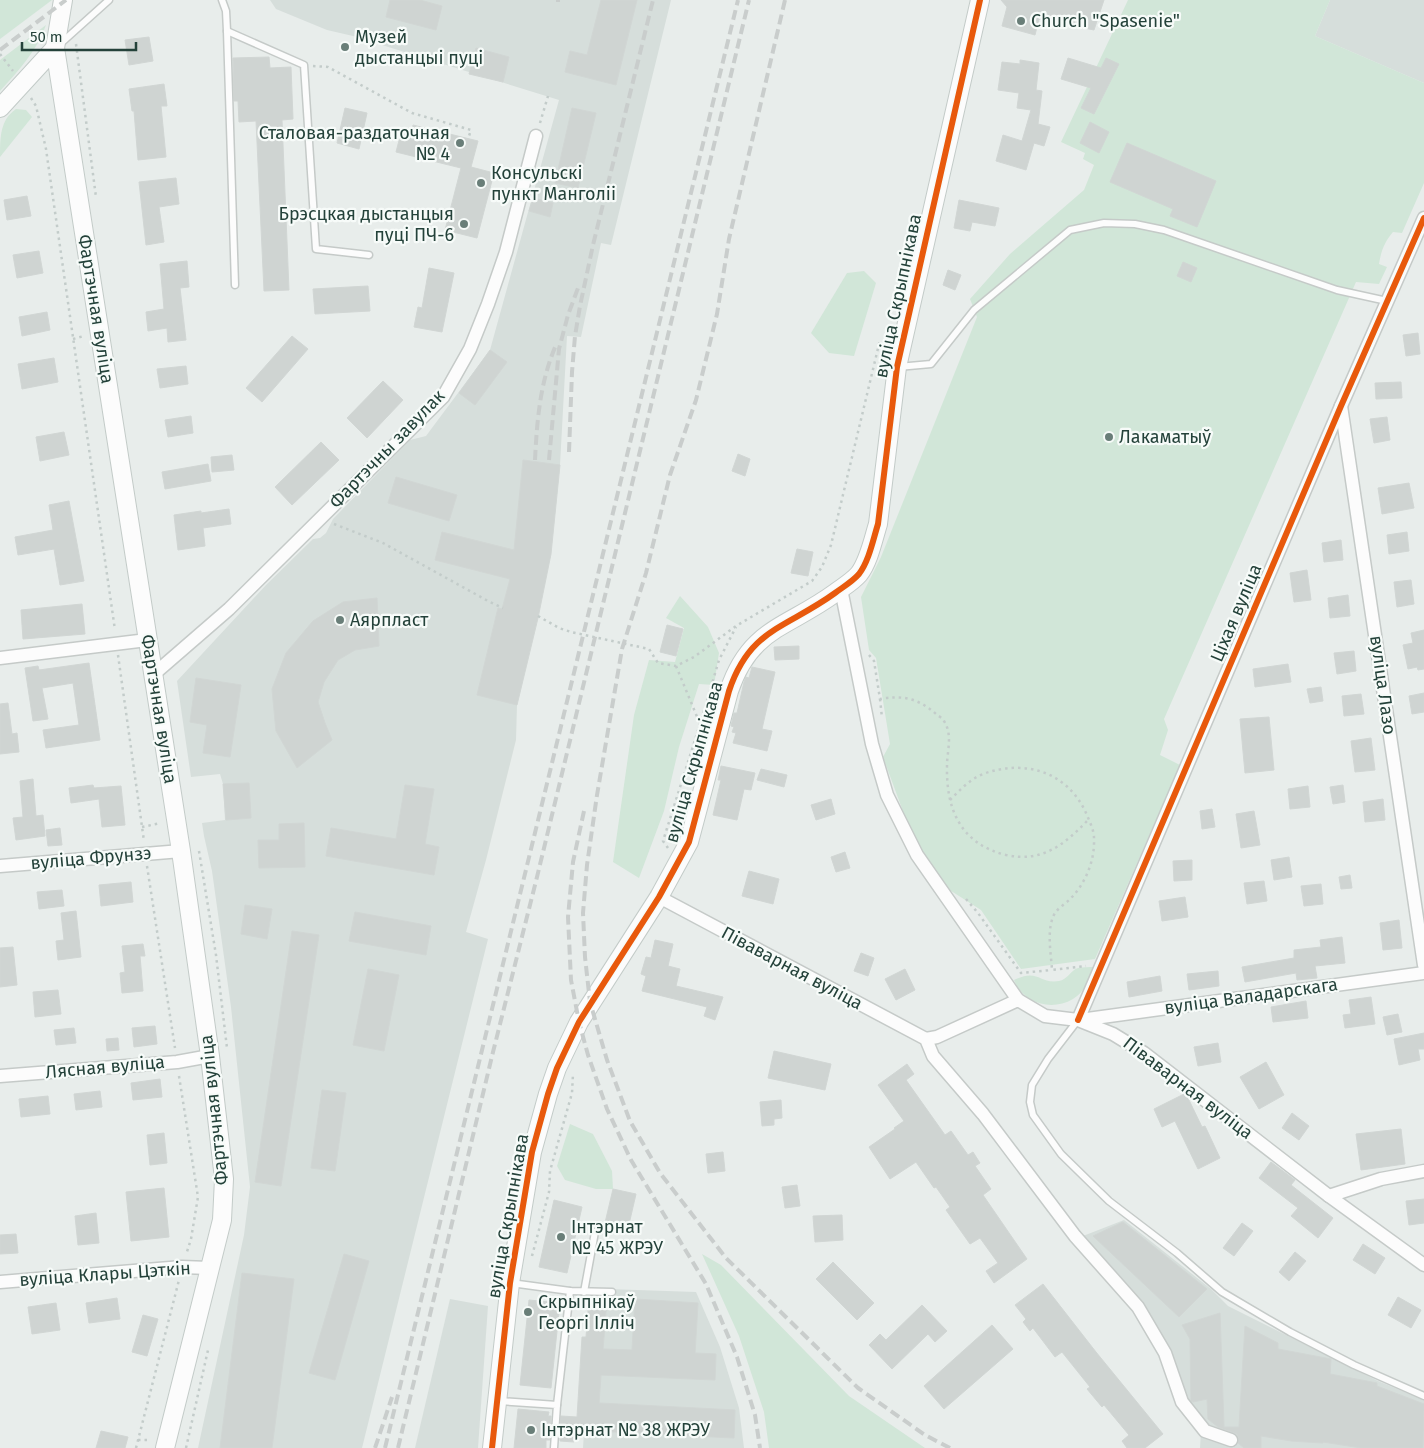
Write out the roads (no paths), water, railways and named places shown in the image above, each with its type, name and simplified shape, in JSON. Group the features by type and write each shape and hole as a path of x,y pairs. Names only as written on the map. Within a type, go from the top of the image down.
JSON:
{"street":[{"name":"Фартэчная вуліца","path":"63,0 55,48 147,640 182,851 210,1056 224,1180 222,1220 165,1448"},
{"name":"вуліца Скрыпнікава","path":"492,1448 510,1282 532,1152 554,1077 579,1022 659,897 689,842 729,691 744,657 768,633 842,589 860,572 867,558 878,524 897,367 980,0"},
{"path":"0,108 55,48"},
{"name":"Фартэчны завулак","path":"154,674 229,609 442,397 465,357 488,304 506,252 536,136"},
{"name":"Ціхая вуліца","path":"1078,1020 1341,406 1424,218"},
{"name":"вуліца Лазо","path":"1341,406 1424,965"},
{"path":"842,589 872,744 887,795 917,855 1018,1000 937,1036 926,1039 933,1056 982,1114 1075,1236 1138,1307 1165,1353 1182,1402 1206,1431 1231,1440"},
{"path":"0,658 147,640"},
{"name":"вуліца Фрунзэ","path":"0,866 182,851"},
{"name":"Піваварная вуліца","path":"659,897 926,1039"},
{"name":"вуліца Валадарскага","path":"1078,1020 1424,972"},
{"name":"Піваварная вуліца","path":"1018,1000 1044,1016 1078,1020 1113,1034 1144,1052 1329,1196 1424,1265"},
{"name":"Лясная вуліца","path":"0,1076 177,1062 210,1056"},
{"path":"1329,1196 1381,1179 1424,1171"},
{"name":"вуліца Клары Цэткін","path":"0,1282 182,1267 209,1268"}],"lane":[{"path":"55,48 109,0"},
{"path":"222,0 226,11 227,31 235,285"},
{"path":"227,31 304,65 316,249 369,255"},
{"path":"897,367 931,364 974,310 1070,230 1104,223 1134,224 1164,230 1338,290 1388,301"},
{"path":"1078,1020 1048,1059 1032,1084 1030,1102 1033,1115 1061,1154 1109,1201 1178,1253 1222,1292 1290,1332 1354,1365 1424,1396"},
{"path":"584,1292 595,1232"},
{"path":"510,1282 570,1292 612,1292"},
{"path":"554,1448 570,1292"},
{"path":"497,1401 557,1405"}],"railway":[{"path":"0,50 66,0"},
{"path":"569,452 572,372 580,306 593,245 653,0"},
{"path":"385,1448 738,0"},
{"path":"398,1448 749,0"},
{"path":"785,0 729,239 717,314 696,400 670,475 646,573 622,649 587,865 583,913 590,1002 607,1060 630,1121 660,1173 726,1258 858,1388 925,1435 950,1448"},
{"path":"549,460 559,349 568,315 578,288"},
{"path":"535,460 538,416 543,387 556,345"},
{"path":"584,811 573,862 568,917 571,980 588,1055 607,1109 631,1160 706,1284 737,1357 755,1415 760,1448"},
{"path":"375,1448 392,1397"}],"place":[{"name":"Church \"Spasenie\"","path":"1021,21"},
{"name":"Музей дыстанцыі пуці","path":"345,47"},
{"name":"Сталовая-раздаточная № 4","path":"460,143"},
{"name":"Консульскі пункт Манголіі","path":"481,183"},
{"name":"Брэсцкая дыстанцыя пуці ПЧ-6","path":"464,224"},
{"name":"Лакаматыў","path":"1109,437"},
{"name":"Аярпласт","path":"340,620"},
{"name":"Інтэрнат № 45 ЖРЭУ","path":"561,1237"},
{"name":"Скрыпнікаў Георгі Ілліч","path":"528,1312"},
{"name":"Інтэрнат № 38 ЖРЭУ","path":"531,1430"}]}
